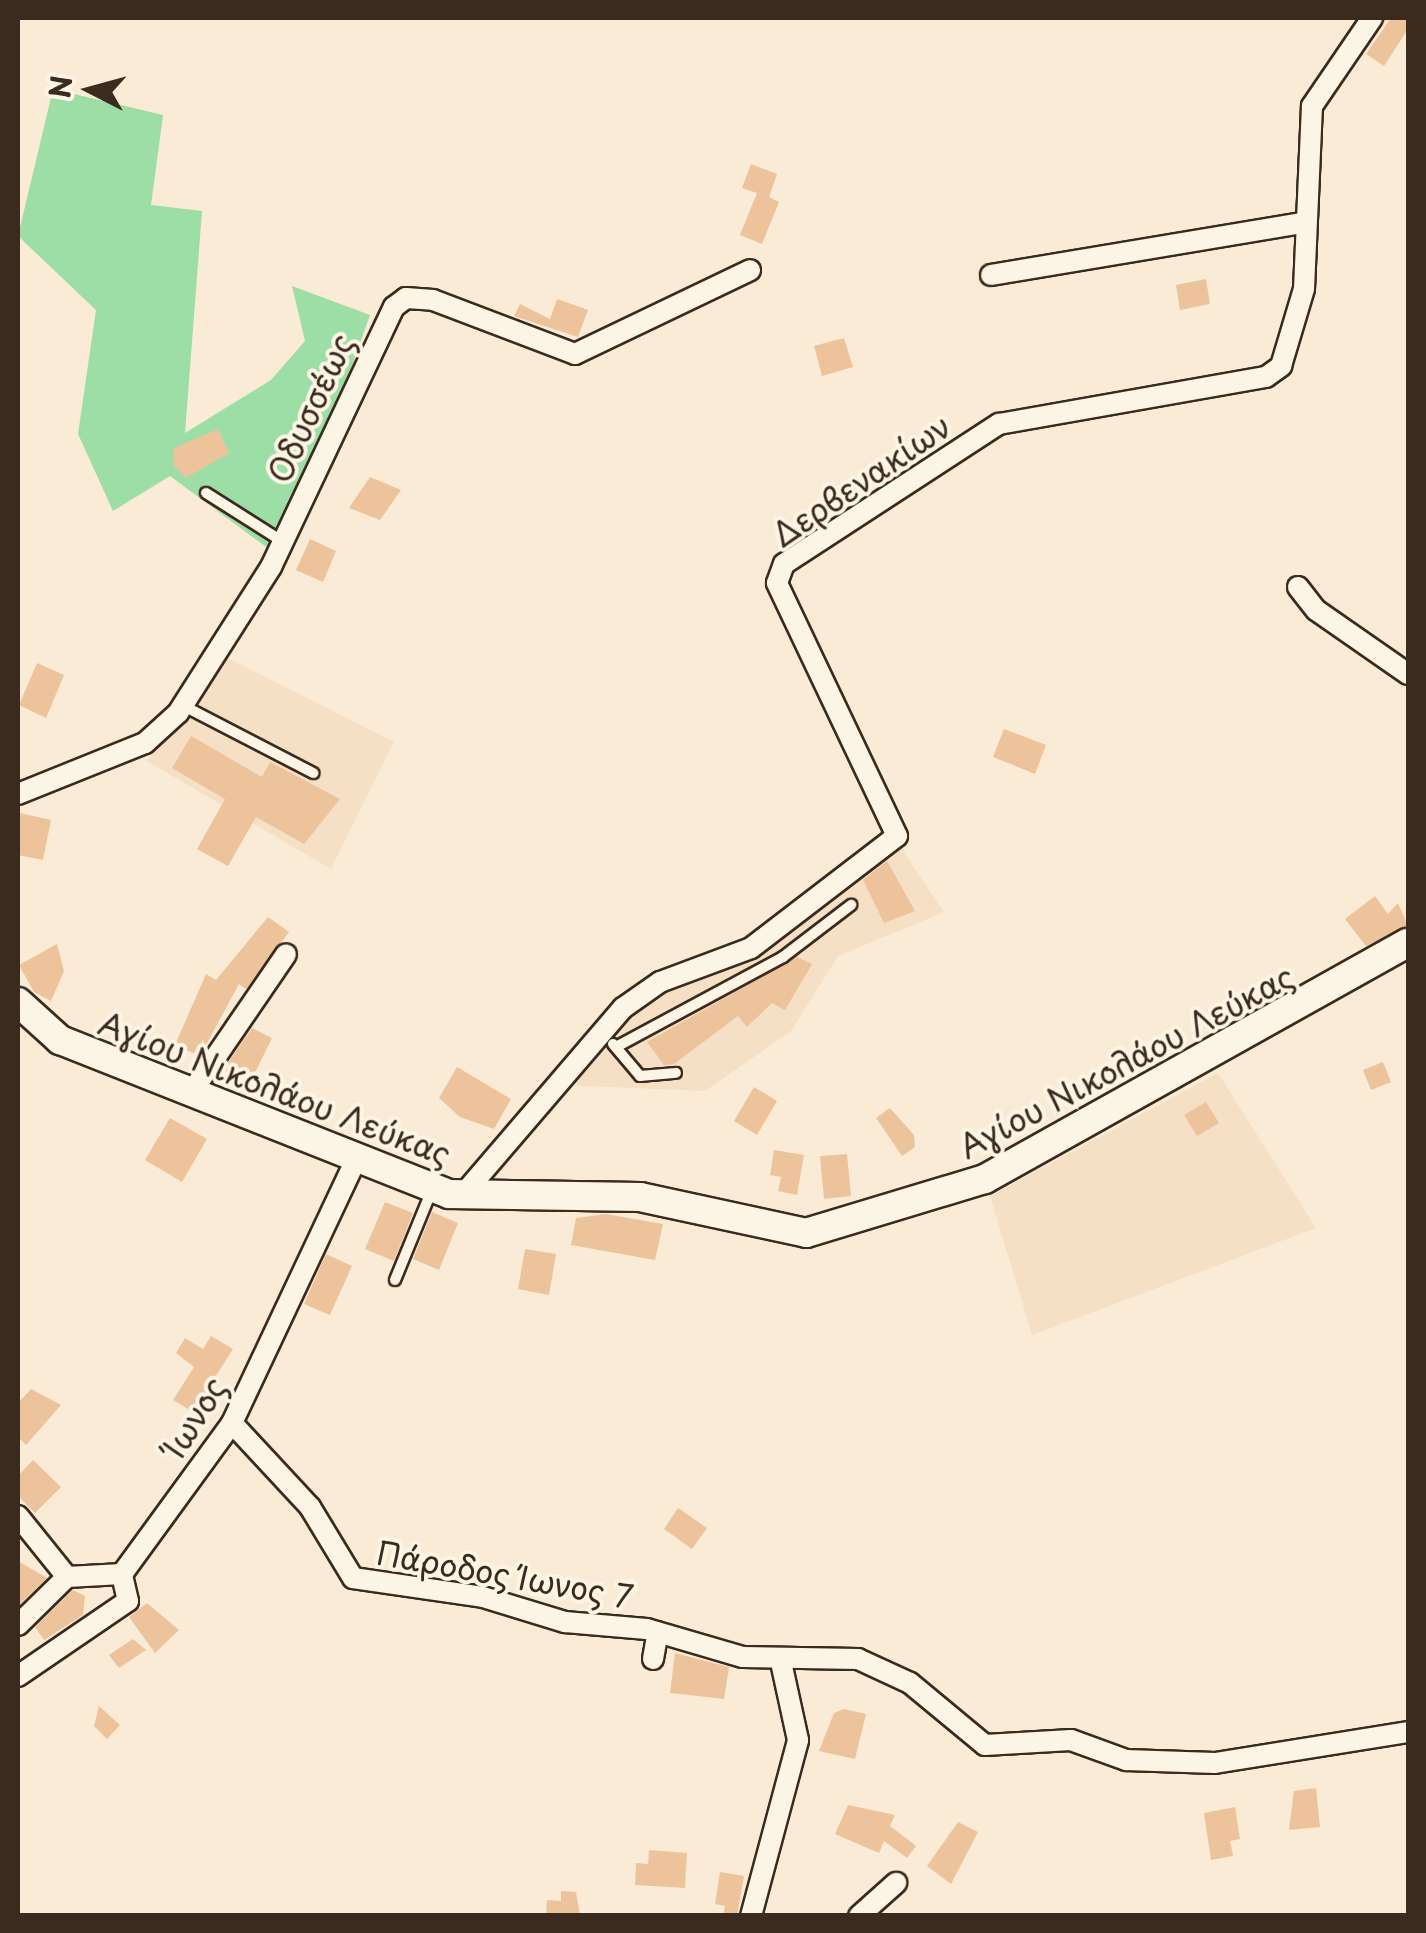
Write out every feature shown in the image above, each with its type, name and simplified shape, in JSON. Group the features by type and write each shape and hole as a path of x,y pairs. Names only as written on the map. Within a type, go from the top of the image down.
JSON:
{"main road":[{"name":"Αγίου Νικολάου Λεύκας","path":"18,1002 60,1040 432,1189 461,1196 614,1195 791,1232 843,1227 1003,1170 1408,942"}],"street":[{"name":"Δερβενακίων","path":"461,1196 599,1028 660,982 751,948 897,836 778,583 784,564 999,424 1266,377 1280,366 1300,316 1302,224 1316,94 1372,18"},
{"path":"992,275 1302,224"},
{"name":"Οδυσσέως","path":"18,794 145,743 182,705 280,540 372,344 406,298 432,300 558,354 575,354 750,270"},
{"path":"1298,586 1316,610 1408,674"},
{"path":"191,1093 286,954"},
{"name":"Ίωνος","path":"18,1676 128,1601 122,1574 232,1423 356,1160"},
{"name":"Πάροδος Ίωνος 7","path":"232,1423 310,1507 354,1578 483,1597 566,1622 658,1632 781,1662"},
{"path":"18,1516 67,1577"},
{"path":"18,1625 67,1577 122,1574"},
{"path":"653,1659 658,1632"},
{"path":"752,1916 798,1740 781,1662 825,1654 888,1670 971,1738 999,1748 1071,1740 1126,1760 1216,1763 1408,1732"},
{"path":"858,1916 896,1883"}],"lane":[{"path":"206,493 280,540"},
{"path":"182,705 312,773"},
{"path":"616,1047 783,957 851,905"},
{"path":"599,1028 640,1076 676,1072"},
{"path":"395,1280 432,1189"}],"shaded area":[{"path":"226,657 394,742 331,869 147,761"},
{"path":"898,844 944,912 838,956 791,1031 705,1091 564,1085 603,1027 664,982 751,950"},
{"path":"1218,1073 1316,1228 1032,1335 990,1196"}],"green space":[{"path":"53,89 163,115 151,205 202,211 185,433 271,380 305,341 292,286 370,315 325,441 269,549 170,476 113,511 78,434 96,310 18,236"}],"building":[{"path":"1391,18 1408,18 1408,29 1384,66 1366,54"},
{"path":"751,164 777,174 769,197 779,202 762,244 740,235 757,193 742,188"},
{"path":"1206,279 1210,304 1180,310 1176,285"},
{"path":"557,299 588,310 578,337 514,316 520,304 550,319"},
{"path":"844,338 853,367 822,376 814,346"},
{"path":"218,429 229,453 186,478 173,465 174,448"},
{"path":"370,477 401,490 380,520 349,508"},
{"path":"310,539 336,551 323,582 296,570"},
{"path":"37,663 64,675 46,718 19,705"},
{"path":"1004,729 1046,745 1035,774 993,757"},
{"path":"191,736 262,777 270,762 340,799 304,844 256,817 228,866 197,849 225,799 172,768"},
{"path":"20,813 51,820 43,860 18,855"},
{"path":"887,861 915,911 884,923 863,880"},
{"path":"1375,896 1388,914 1398,903 1408,926 1366,946 1345,919"},
{"path":"268,917 289,932 246,989 239,984 200,1056 175,1045 206,974 216,980"},
{"path":"57,944 64,971 51,1001 34,992 19,965"},
{"path":"797,957 812,964 785,1010 772,1003 747,1027 738,1016 674,1064 664,1065 647,1042"},
{"path":"252,1028 272,1038 250,1083 223,1070"},
{"path":"1383,1062 1391,1082 1371,1090 1363,1070"},
{"path":"457,1067 511,1099 494,1129 460,1117 439,1098"},
{"path":"754,1087 777,1101 757,1135 734,1121"},
{"path":"1206,1102 1219,1123 1197,1136 1184,1115"},
{"path":"890,1108 914,1135 915,1147 902,1156 876,1118"},
{"path":"170,1118 207,1139 182,1182 145,1160"},
{"path":"774,1150 804,1155 797,1195 778,1191 781,1177 770,1175"},
{"path":"847,1154 851,1196 824,1199 820,1156"},
{"path":"385,1202 413,1213 394,1261 365,1249"},
{"path":"432,1212 458,1223 439,1270 413,1259"},
{"path":"606,1214 663,1224 655,1260 571,1245 576,1218"},
{"path":"525,1249 556,1254 549,1295 518,1289"},
{"path":"326,1254 352,1266 330,1315 304,1304"},
{"path":"211,1336 233,1349 193,1412 173,1400 194,1367 176,1353 185,1338 203,1349"},
{"path":"31,1389 61,1405 26,1445 18,1437 18,1403"},
{"path":"33,1460 61,1487 35,1513 18,1496 18,1476"},
{"path":"678,1508 707,1528 692,1549 664,1529"},
{"path":"18,1561 47,1578 20,1604 18,1601"},
{"path":"73,1590 85,1596 83,1615 44,1640 35,1627"},
{"path":"147,1603 179,1630 155,1653 129,1617"},
{"path":"133,1639 146,1650 119,1668 109,1655"},
{"path":"675,1653 729,1667 724,1699 670,1693"},
{"path":"99,1706 120,1725 107,1739 94,1726"},
{"path":"844,1709 866,1714 855,1759 819,1751 834,1713"},
{"path":"1316,1788 1320,1827 1289,1830 1294,1791"},
{"path":"848,1805 895,1815 890,1826 916,1846 907,1858 884,1841 879,1853 835,1834"},
{"path":"1235,1807 1240,1839 1230,1841 1233,1856 1211,1860 1204,1813"},
{"path":"958,1822 978,1832 951,1884 927,1866"},
{"path":"649,1850 687,1853 685,1888 635,1885 636,1863 648,1864"},
{"path":"720,1872 744,1876 737,1916 723,1916 725,1906 715,1904"},
{"path":"561,1891 576,1892 580,1916 546,1916 547,1900 561,1901"}]}
